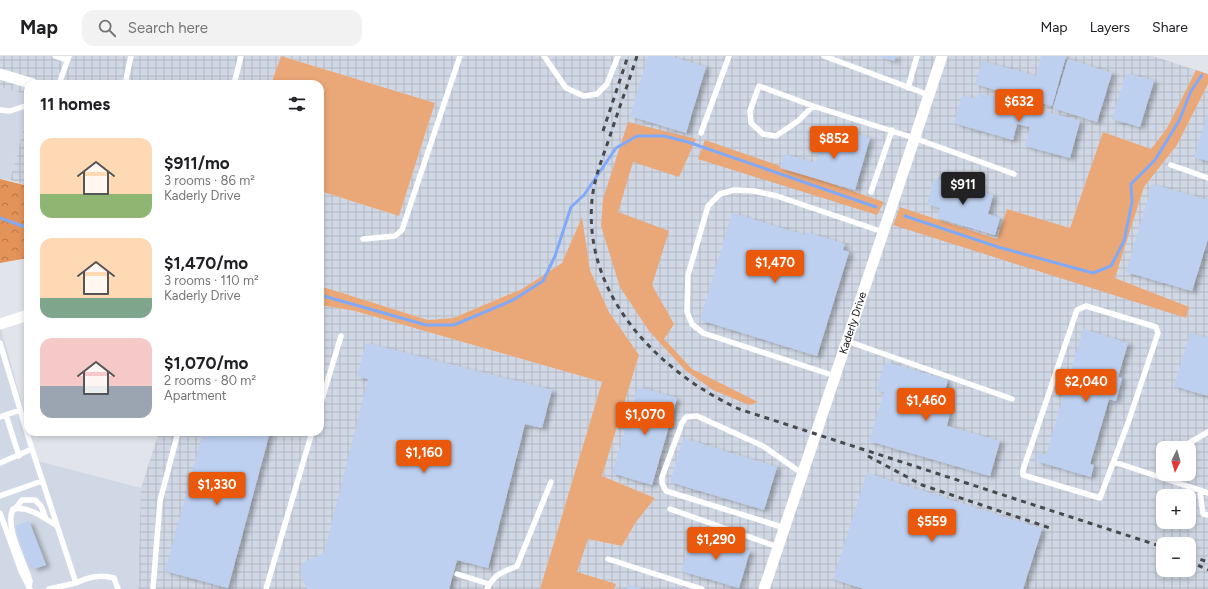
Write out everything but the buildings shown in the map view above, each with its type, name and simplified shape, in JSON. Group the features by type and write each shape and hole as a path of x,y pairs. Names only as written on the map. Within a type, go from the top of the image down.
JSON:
{"street":[{"name":"Kaderly Drive","path":"764,589 942,56"},
{"path":"0,74 24,81"},
{"path":"0,324 24,316"}],"lane":[{"path":"56,56 68,58 60,80"},
{"path":"126,80 131,56"},
{"path":"235,80 241,56"},
{"path":"363,239 395,236 402,230 460,56"},
{"path":"544,56 566,88 584,96 598,94 607,84 618,56"},
{"path":"701,133 729,56"},
{"path":"824,56 928,95"},
{"path":"908,88 917,56"},
{"path":"813,106 798,121 776,136 764,134 751,124 750,112 759,86 813,106 892,130 1014,174"},
{"path":"0,110 10,111 24,107"},
{"path":"871,192 892,130"},
{"path":"1171,165 1208,178"},
{"path":"835,376 703,333 692,324 687,312 686,296 688,275 698,235 708,206 720,194 734,190 754,191 777,196 883,232"},
{"path":"1086,306 1156,327 1158,332 1114,462 1100,498 1023,475 1023,470 1077,310 1086,306"},
{"path":"324,393 341,336"},
{"path":"847,341 1012,400"},
{"path":"0,343 24,423"},
{"path":"19,456 3,416 20,410"},
{"path":"785,528 666,491 662,483 662,477 682,423 686,417 697,416 763,446 803,474"},
{"path":"1192,441 1208,432"},
{"path":"28,436 76,583"},
{"path":"153,589 160,501 177,436"},
{"path":"266,589 311,436"},
{"path":"0,463 19,456 32,449"},
{"path":"1114,462 1208,493"},
{"path":"0,496 42,481"},
{"path":"457,574 488,586 498,574 517,566 551,482"},
{"path":"1200,491 1203,514 1208,515"},
{"path":"30,588 30,581 17,546 10,521 10,515 13,509 15,509 22,500 35,500 41,506 46,519"},
{"path":"15,509 21,508 31,510 58,526"},
{"path":"670,509 778,547"},
{"path":"0,513 21,572 30,588"},
{"path":"608,559 702,589"},
{"path":"49,589 76,583 87,577 104,575 114,578 118,589"}],"shaded area":[{"path":"0,56 281,56 272,80 24,80 24,94 0,87"},
{"path":"281,56 1153,56 1196,70 1167,128 1151,149 1103,132 1070,228 1007,209 997,239 900,207 1185,318 1188,307 1115,278 1144,187 1177,145 1208,84 1208,589 614,589 615,584 576,572 588,539 622,546 636,522 655,498 602,476 639,355 609,312 590,270 582,218 562,263 522,289 453,318 428,320 324,287 324,192 399,216 435,103"},
{"path":"281,56 435,103 399,216 324,192 324,80 272,80"},
{"path":"1196,70 1208,74 1208,84 1177,145 1144,187 1115,278 1189,307 1186,318 893,225 900,207 997,239 1007,209 1070,228 1103,132 1151,149 1167,128"},
{"path":"0,87 24,94 24,128 10,180 0,179"},
{"path":"628,122 696,139 679,177 633,162 618,212 669,231 652,285 674,324 664,339 692,369 758,402 749,405 713,390 685,370 649,331 620,287 601,226 603,199"},
{"path":"24,128 24,185 10,180"},
{"path":"705,140 884,202 877,215 698,159"},
{"path":"582,217 590,270 609,312 639,355 602,476 655,498 636,522 622,546 588,539 577,572 616,584 614,589 540,589 602,382 355,311 324,306 324,287 428,320 453,318 522,289 562,263"},
{"path":"324,306 355,311 602,382 540,589 138,589 141,488 158,436 324,436"},
{"path":"0,325 24,411 24,436 31,436 38,461 141,488 138,589 0,589"}],"green space":[{"path":"0,179 24,185 24,259 0,263"}],"waterway":[{"path":"905,216 998,247 1093,273 1111,266 1124,241 1132,202 1131,184 1155,160 1179,121 1191,91 1202,75"},
{"path":"324,296 426,325 454,325 513,300 543,281 555,256 571,207 584,195 616,148 637,136 664,136 688,142 876,207"},
{"path":"0,218 24,227"}],"railway":[{"path":"603,131 628,56"},
{"path":"637,56 596,177 592,200 592,235 600,268 613,299 632,327 655,352 681,374 709,393 739,409 1156,545"},
{"path":"868,456 922,485 1053,529"},
{"path":"1196,558 1208,562"},
{"path":"1196,564 1208,570"}]}
